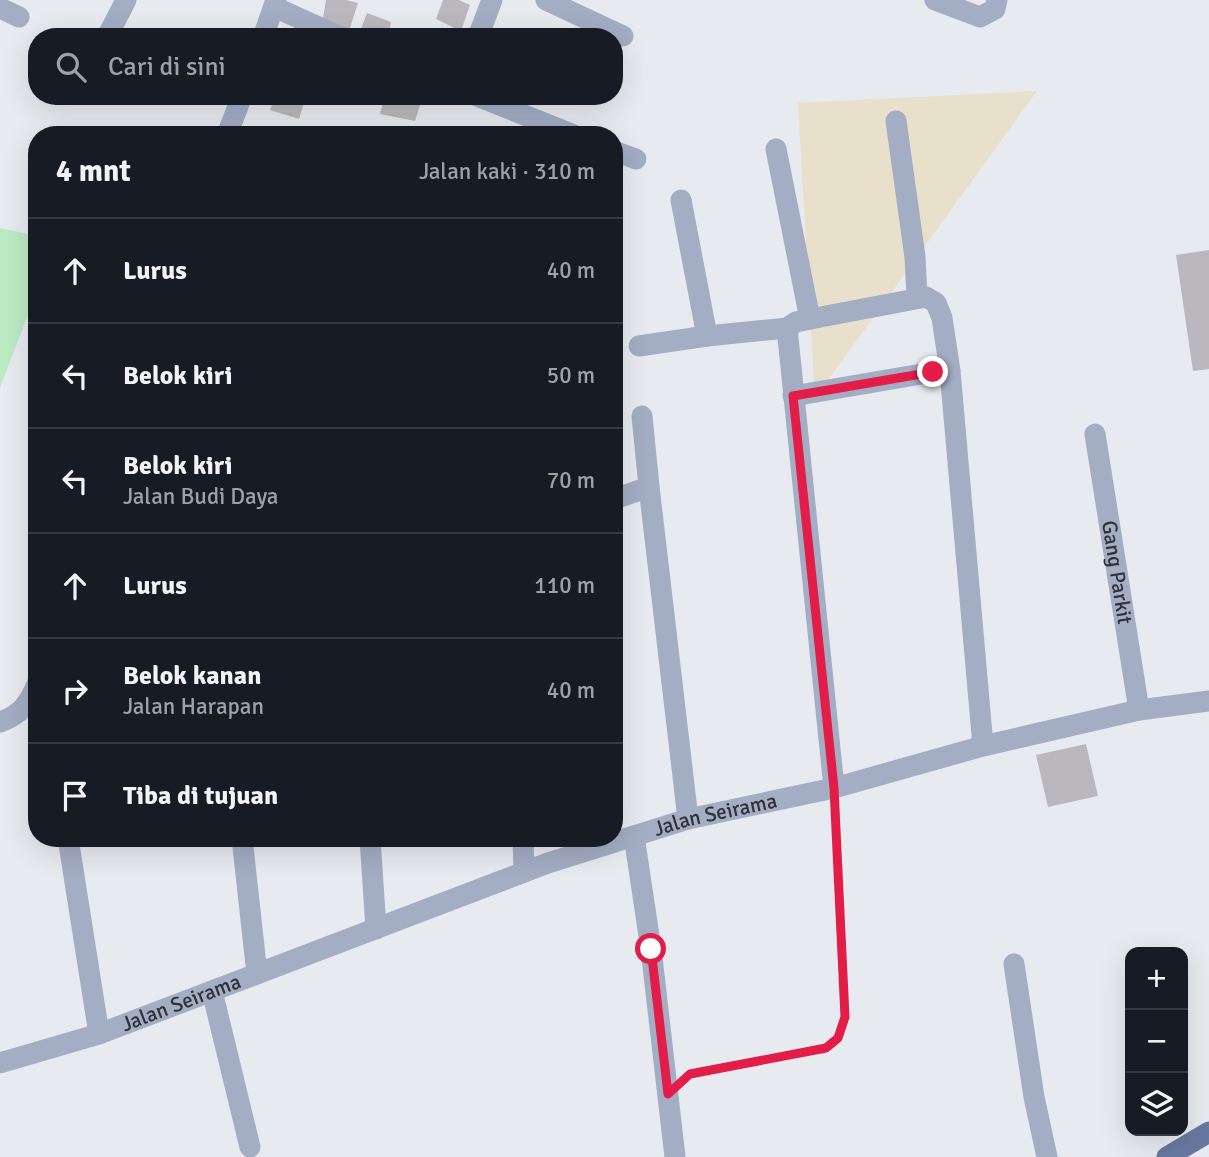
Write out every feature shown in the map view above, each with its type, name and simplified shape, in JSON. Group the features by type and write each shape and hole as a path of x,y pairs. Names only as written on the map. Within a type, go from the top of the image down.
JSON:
{"main road":[{"path":"1167,1157 1209,1132"}],"street":[{"path":"112,28 126,0"},
{"path":"481,28 492,0"},
{"path":"547,0 606,28"},
{"path":"936,0 980,17 995,9 997,0"},
{"path":"266,28 275,4 304,9 329,28"},
{"path":"230,126 239,105"},
{"path":"500,105 552,126"},
{"path":"896,121 915,257 917,297"},
{"path":"776,149 810,319"},
{"path":"623,154 636,159"},
{"path":"681,200 707,336"},
{"path":"639,346 787,328 796,322 917,297 926,297 936,303 943,318 950,371 983,746"},
{"path":"787,328 834,788"},
{"path":"793,396 950,371"},
{"path":"642,416 688,818"},
{"name":"Gang Parkit","path":"1095,434 1139,710"},
{"path":"623,496 649,487"},
{"name":"Jalan Seirama","path":"623,840 688,818 834,788 983,746 1139,710 1209,701"},
{"path":"0,722 16,716 28,703"},
{"path":"634,836 675,1157"},
{"path":"69,847 99,1034"},
{"path":"243,847 257,974"},
{"path":"371,847 376,929"},
{"path":"523,847 524,872"},
{"name":"Jalan Seirama","path":"0,1063 99,1034 524,872 600,847"},
{"path":"1014,964 1034,1097 1047,1157"},
{"path":"212,991 250,1147"}],"path":[{"path":"668,1094 690,1074 826,1048 838,1038 845,1017 834,788"}],"shaded area":[{"path":"1037,91 815,398 798,103"}],"green space":[{"path":"0,228 28,234 28,315 0,387"}],"building":[{"path":"326,0 358,3 350,28 322,25"},
{"path":"443,0 459,0 470,5 462,28 455,28 436,19"},
{"path":"367,13 391,22 390,28 361,28"},
{"path":"272,105 303,105 299,119 270,110"},
{"path":"382,105 420,105 415,121 380,114"},
{"path":"1209,250 1209,369 1193,371 1176,255"},
{"path":"1086,744 1098,796 1048,807 1036,755"}],"route":[{"path":"651,949 668,1094 690,1074 826,1048 838,1038 845,1017 834,788 793,396 933,372"}]}
